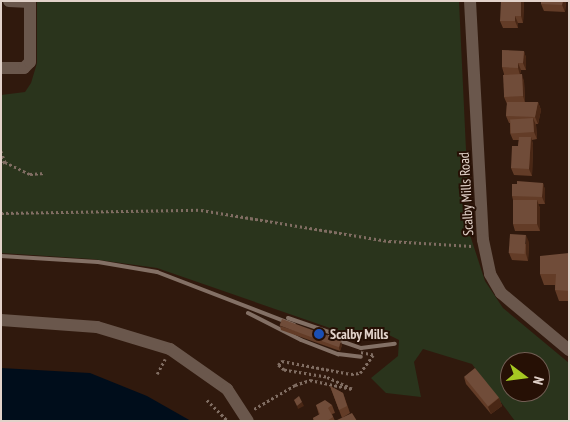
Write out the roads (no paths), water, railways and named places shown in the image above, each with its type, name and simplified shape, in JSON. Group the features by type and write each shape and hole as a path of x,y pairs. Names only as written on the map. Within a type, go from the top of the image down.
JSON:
{"street":[{"path":"1,68 24,68 30,62 30,2 9,1"},
{"name":"Scalby Mills Road","path":"470,1 484,246 490,274 501,293 569,350"},
{"path":"1,320 97,327 170,349 227,389 247,418"}],"water":[{"path":"1,368 90,373 147,396 191,421 1,421"}],"railway":[{"path":"1,256 98,262 157,272 294,325"},
{"path":"248,313 301,340 338,354 361,357"},
{"path":"288,318 338,335"},
{"path":"329,337 361,348 395,344"}],"place":[{"name":"Scalby Mills","path":"319,334"}]}
